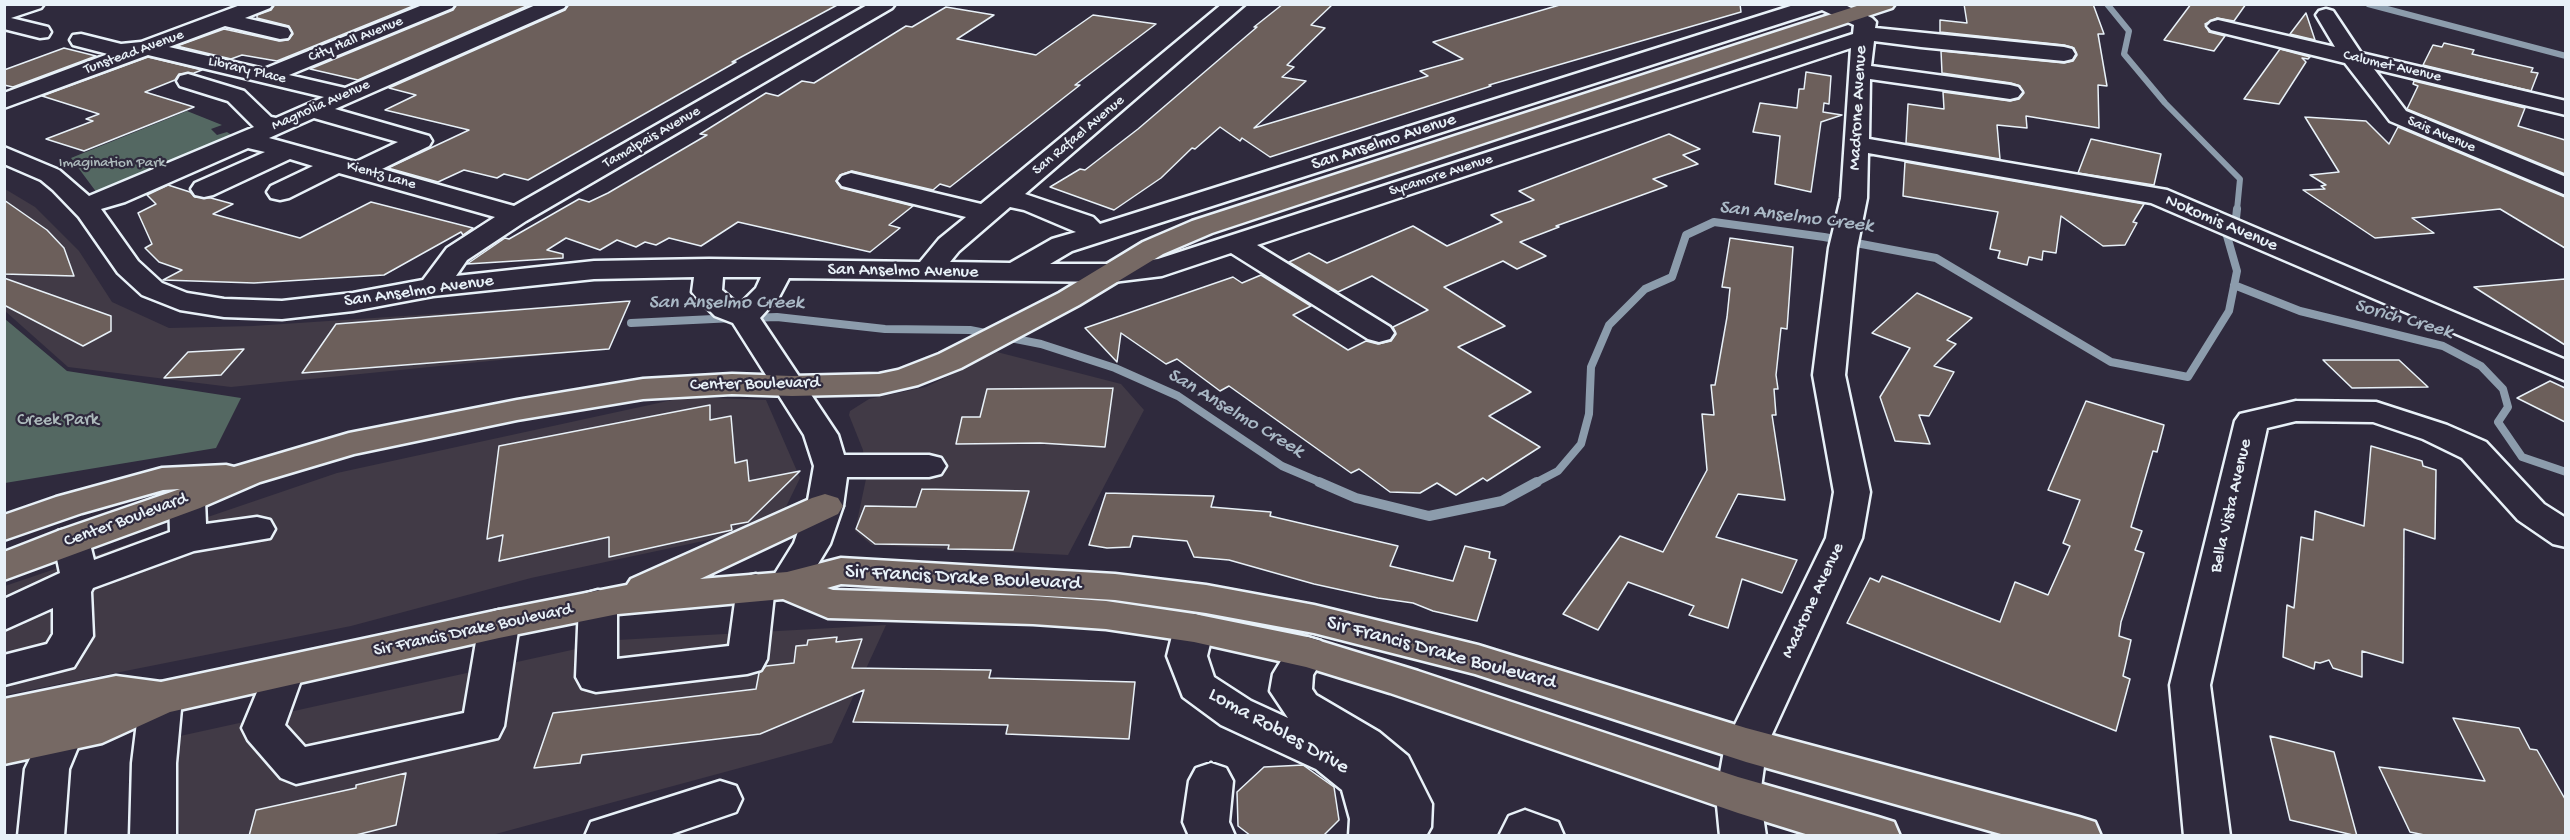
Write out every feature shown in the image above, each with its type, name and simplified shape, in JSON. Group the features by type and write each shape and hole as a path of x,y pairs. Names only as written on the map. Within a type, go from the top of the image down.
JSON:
{"main road":[{"path":"1860,29 1885,4"},
{"name":"Center Boulevard","path":"4,528 70,522 186,500 249,474 333,448 518,410 631,391 732,384 792,386 879,384 907,378 950,360 1028,320 1167,241 1233,230"},
{"name":"Center Boulevard","path":"4,567 70,522 162,479 249,474"},
{"path":"608,602 777,530 825,506"},
{"path":"4,517 70,522"},
{"name":"Sir Francis Drake Boulevard","path":"4,747 102,726 161,698 499,624 608,602 771,586 841,571 1094,586 1206,598 1314,619 1478,660 1746,745 2079,836"},
{"name":"Sir Francis Drake Boulevard","path":"771,586 828,604 1034,610 1106,615 1194,628 1307,652 1415,685 1740,815 1878,836"},
{"name":"Sir Francis Drake Boulevard","path":"4,715 116,692 161,698"}],"street":[{"path":"4,14 34,4"},
{"name":"Tunstead Avenue","path":"4,101 262,4"},
{"name":"City Hall Avenue","path":"234,95 272,76 445,4"},
{"name":"Magnolia Avenue","path":"84,206 116,196 557,4"},
{"name":"Tamalpais Avenue","path":"433,287 457,254 518,215 885,4"},
{"name":"San Rafael Avenue","path":"927,272 949,245 1235,4"},
{"name":"San Anselmo Avenue","path":"4,154 50,175 84,206 128,267 152,289 180,301 224,308 282,310 353,302 433,287 594,270 709,268 1012,274 1062,245 1820,4"},
{"path":"1825,4 1860,29 1921,32 2064,54"},
{"name":"Sais Avenue","path":"2326,15 2353,58 2398,117 2565,187"},
{"path":"224,19 280,33"},
{"path":"4,23 40,32"},
{"name":"Calumet Avenue","path":"2217,26 2565,108"},
{"name":"Madrone Avenue","path":"1740,815 1746,745 1844,538 1852,492 1829,375 1845,240 1854,198 1860,29"},
{"name":"Sycamore Avenue","path":"1233,230 1860,29"},
{"path":"81,40 120,51 147,48"},
{"name":"Library Place","path":"147,48 346,95"},
{"path":"1858,71 2010,92"},
{"path":"188,81 234,95 263,122 276,125"},
{"path":"280,192 420,141 310,110"},
{"name":"Kientz Lane","path":"245,139 518,215"},
{"name":"Nokomis Avenue","path":"1857,144 2158,196 2565,372"},
{"path":"204,189 288,151"},
{"path":"851,181 996,206 1032,204 1083,223 1095,235"},
{"path":"1233,230 1379,333"},
{"path":"709,268 707,292 726,310 752,309 769,291 779,269"},
{"path":"1012,274 1113,273"},
{"path":"608,602 596,677 747,660 771,586 812,544 825,506 831,466 821,435 766,347 752,309"},
{"name":"Bella Vista Avenue","path":"2207,836 2190,685 2252,421 2296,411 2376,412 2435,432 2474,450 2531,512 2565,535"},
{"path":"831,466 928,466"},
{"path":"186,500 189,539"},
{"path":"4,670 60,656 73,636 72,590 80,579 70,522"},
{"path":"4,616 80,579 189,539 257,529"},
{"path":"284,672 263,728 296,766 483,726 499,624"},
{"name":"Loma Robles Drive","path":"1194,628 1187,656 1197,686 1236,713 1331,757 1362,780 1372,819 1372,836"},
{"name":"Loma Robles Drive","path":"1307,652 1293,674 1291,691 1301,706 1364,744 1393,768 1410,804 1408,827 1398,836"},
{"path":"153,836 154,763 161,698"},
{"path":"41,836 47,769 62,735"},
{"path":"1211,781 1206,822 1212,836"},
{"path":"607,836 720,799"},
{"path":"1521,836 1525,829 1542,836"}],"shaded area":[{"path":"5,189 35,207 79,251 112,302 169,328 253,326 630,301 609,349 231,387 68,367 5,311"},
{"path":"997,352 1121,384 1144,410 1068,555 872,545 855,531 866,479 863,450 849,415 850,411 869,399 926,387"},
{"path":"686,397 766,400 800,478 781,517 736,534 531,578 351,626 5,695 5,586 337,473"},
{"path":"886,625 832,743 492,835 180,835 171,738 617,640"}],"green space":[{"name":"Imagination Park","path":"187,111 222,125 211,129 217,135 227,132 233,136 97,193 71,158"},
{"name":"Creek Park","path":"5,319 67,371 241,398 216,448 5,483"}],"building":[{"path":"275,4 418,4 277,61 242,55 231,59 177,46 224,29 279,41 288,40 293,34 289,26 257,18 257,15 271,10"},
{"path":"457,4 531,4 358,80 310,69 453,10"},
{"path":"569,4 839,4 732,62 736,62 528,180 504,174 497,178 464,170 438,182 388,168 469,130 385,110 416,95 389,88 565,10"},
{"path":"1283,4 1333,4 1311,25 1325,28 1287,65 1294,67 1282,77 1306,81 1254,128 1428,76 1420,71 1463,59 1433,42 1563,4 1740,4 1741,12 1489,85 1491,86 1270,157 1242,138 1240,141 1220,127 1195,149 1192,148 1161,178 1114,210 1050,187 1080,169 1085,170 1138,129"},
{"path":"1964,4 2093,4 2104,34 2098,34 2107,86 2098,85 2099,128 2026,116 2027,128 1997,125 2000,159 1906,143 1908,104 1944,109 1943,92 2010,101 2019,99 2024,93 2020,86 2011,83 1942,73 1941,51 2064,63 2073,61 2077,55 2074,48 2064,45 1940,32 1940,20 1967,23"},
{"path":"2191,4 2246,4 2234,21 2217,18 2205,24 2209,32 2225,36 2214,51 2164,40"},
{"path":"946,7 994,15 957,39 1036,55 1093,15 1156,24 1075,85 1080,85 950,187 940,184 933,190 852,171 840,175 836,181 841,188 913,206 889,225 900,228 870,252 738,222 701,246 669,238 656,245 645,242 636,247 617,240 600,250 566,238 547,250 563,254 563,258 467,264 505,238 509,239 579,199 589,202 608,193 707,135 700,134 766,93 778,96 802,81 814,83 906,26 912,27"},
{"path":"2306,13 2315,40 2290,34"},
{"path":"2444,43 2474,50 2472,54 2533,68 2531,72 2538,73 2531,91 2423,65 2433,45 2442,47"},
{"path":"64,48 96,56 13,87 4,85 4,70"},
{"path":"2280,49 2310,57 2302,58 2306,62 2279,104 2244,99"},
{"path":"148,57 202,70 179,74 175,80 145,92 194,107 84,151 46,139 93,121 86,119 99,114 42,96"},
{"path":"1806,72 1831,76 1829,104 1824,103 1823,112 1842,115 1821,122 1811,192 1775,184 1780,136 1753,132 1760,103 1797,108 1799,89 1804,89"},
{"path":"2414,81 2525,108 2518,126 2565,140 2565,174 2407,109 2418,86 2413,84"},
{"path":"2305,117 2366,121 2389,144 2398,127 2565,197 2565,248 2500,209 2412,218 2434,233 2375,238 2303,190 2325,189 2321,186 2326,185 2310,175 2339,172"},
{"path":"1669,134 1700,149 1683,155 1698,164 1653,179 1667,186 1556,226 1559,227 1520,242 1546,256 1517,269 1503,261 1444,287 1505,326 1458,347 1531,392 1489,416 1540,447 1487,481 1483,478 1456,495 1437,483 1420,493 1390,492 1359,469 1351,473 1229,386 1220,391 1177,359 1166,364 1121,333 1117,362 1085,328 1233,277 1242,283 1261,275 1311,306 1293,315 1348,350 1366,341 1378,344 1391,341 1396,334 1393,327 1428,310 1372,276 1338,292 1289,262 1309,253 1327,263 1413,226 1447,246 1502,222 1491,215 1534,200 1519,191"},
{"path":"2091,139 2161,154 2154,185 2078,173"},
{"path":"1905,162 2144,204 2133,222 2137,223 2125,245 2103,246 2061,216 2056,253 2043,251 2042,260 2029,257 2027,265 1998,258 2000,251 1990,249 1998,212 1903,196"},
{"path":"168,185 190,192 195,197 211,198 233,204 213,214 300,238 371,202 473,228 463,235 461,232 384,275 254,283 163,280 182,270 159,262 145,248 152,244 138,213 156,204 147,195"},
{"path":"4,200 47,230 64,248 74,276 4,274"},
{"path":"1730,238 1793,247 1787,329 1781,328 1776,375 1778,389 1774,389 1776,415 1772,415 1785,500 1738,494 1716,537 1797,560 1782,593 1742,579 1728,628 1689,615 1694,606 1628,582 1598,630 1563,614 1620,536 1663,552 1707,470 1702,414 1714,415 1711,385 1715,385 1727,317 1730,288 1722,287"},
{"path":"4,278 111,316 111,331 83,346 4,305"},
{"path":"2565,279 2565,345 2474,287"},
{"path":"1917,293 1972,318 1947,340 1956,344 1934,366 1954,372 1929,416 1919,415 1930,444 1895,441 1880,397 1910,348 1872,333"},
{"path":"630,301 609,349 302,373 336,324"},
{"path":"244,349 221,375 164,378 188,352"},
{"path":"2323,360 2399,360 2428,387 2352,388"},
{"path":"2550,381 2565,388 2565,422 2517,398"},
{"path":"1113,388 1105,447 1040,443 956,444 962,417 980,417 987,389"},
{"path":"2086,401 2164,425 2157,452 2153,451 2131,527 2142,531 2135,550 2144,553 2121,622 2119,636 2131,640 2123,676 2130,679 2116,731 1847,623 1870,578 1879,582 1882,576 2000,622 2015,582 2048,595 2070,546 2063,543 2080,500 2048,490"},
{"path":"710,405 710,420 731,416 735,463 747,460 749,481 800,471 748,522 731,525 732,530 609,557 609,537 499,561 503,535 487,539 499,446"},
{"path":"2371,446 2422,461 2423,466 2436,470 2435,539 2404,529 2403,663 2362,651 2362,677 2333,668 2329,660 2315,662 2314,669 2283,657 2287,605 2294,608 2301,537 2313,540 2315,511 2364,526"},
{"path":"922,489 1029,491 1013,550 948,549 949,545 875,544 856,529 865,506 916,507"},
{"path":"1106,493 1214,496 1211,507 1271,512 1270,516 1398,546 1390,566 1453,581 1465,546 1490,552 1489,558 1496,560 1477,621 1433,611 1413,603 1314,584 1229,560 1194,557 1187,541 1133,536 1130,547 1107,548 1089,545"},
{"path":"837,637 836,642 862,639 852,668 991,670 989,678 1135,682 1129,739 1006,734 1008,725 853,722 864,690 760,734 582,755 580,763 534,768 553,713 756,689 759,673 766,666 794,663 796,646 807,645 808,640"},
{"path":"2453,718 2519,728 2530,749 2537,750 2565,799 2565,836 2429,836 2410,832 2379,767 2485,781"},
{"path":"2270,736 2334,752 2357,836 2290,820"},
{"path":"1303,765 1334,787 1339,820 1323,836 1251,836 1238,826 1237,792 1264,767"},
{"path":"406,773 396,825 352,836 249,836 256,810 356,788 356,785"}],"waterway":[{"name":"San Anselmo Creek","path":"2107,4 2129,31 2124,54 2165,103 2240,179 2237,210"},
{"name":"San Anselmo Creek","path":"2368,4 2566,56"},
{"name":"San Anselmo Creek","path":"2234,285 2237,271 2227,236 2236,218 2237,209"},
{"name":"San Anselmo Creek","path":"1535,483 1558,471 1581,444 1589,414 1591,367 1609,325 1645,289 1672,277 1686,235 1714,222 1824,237 1936,258 2111,362 2188,377 2229,311 2234,285"},
{"name":"Sorich Creek","path":"2234,285 2300,311 2443,346 2481,366 2503,389 2508,407 2498,422 2522,457 2566,472"},
{"name":"San Anselmo Creek","path":"750,318 777,317 885,329 970,330 1041,344 1115,368 1178,396 1282,466 1322,483"},
{"name":"San Anselmo Creek","path":"631,323 734,318"},
{"name":"San Anselmo Creek","path":"1319,482 1356,498 1429,516 1502,501 1537,482"}]}
